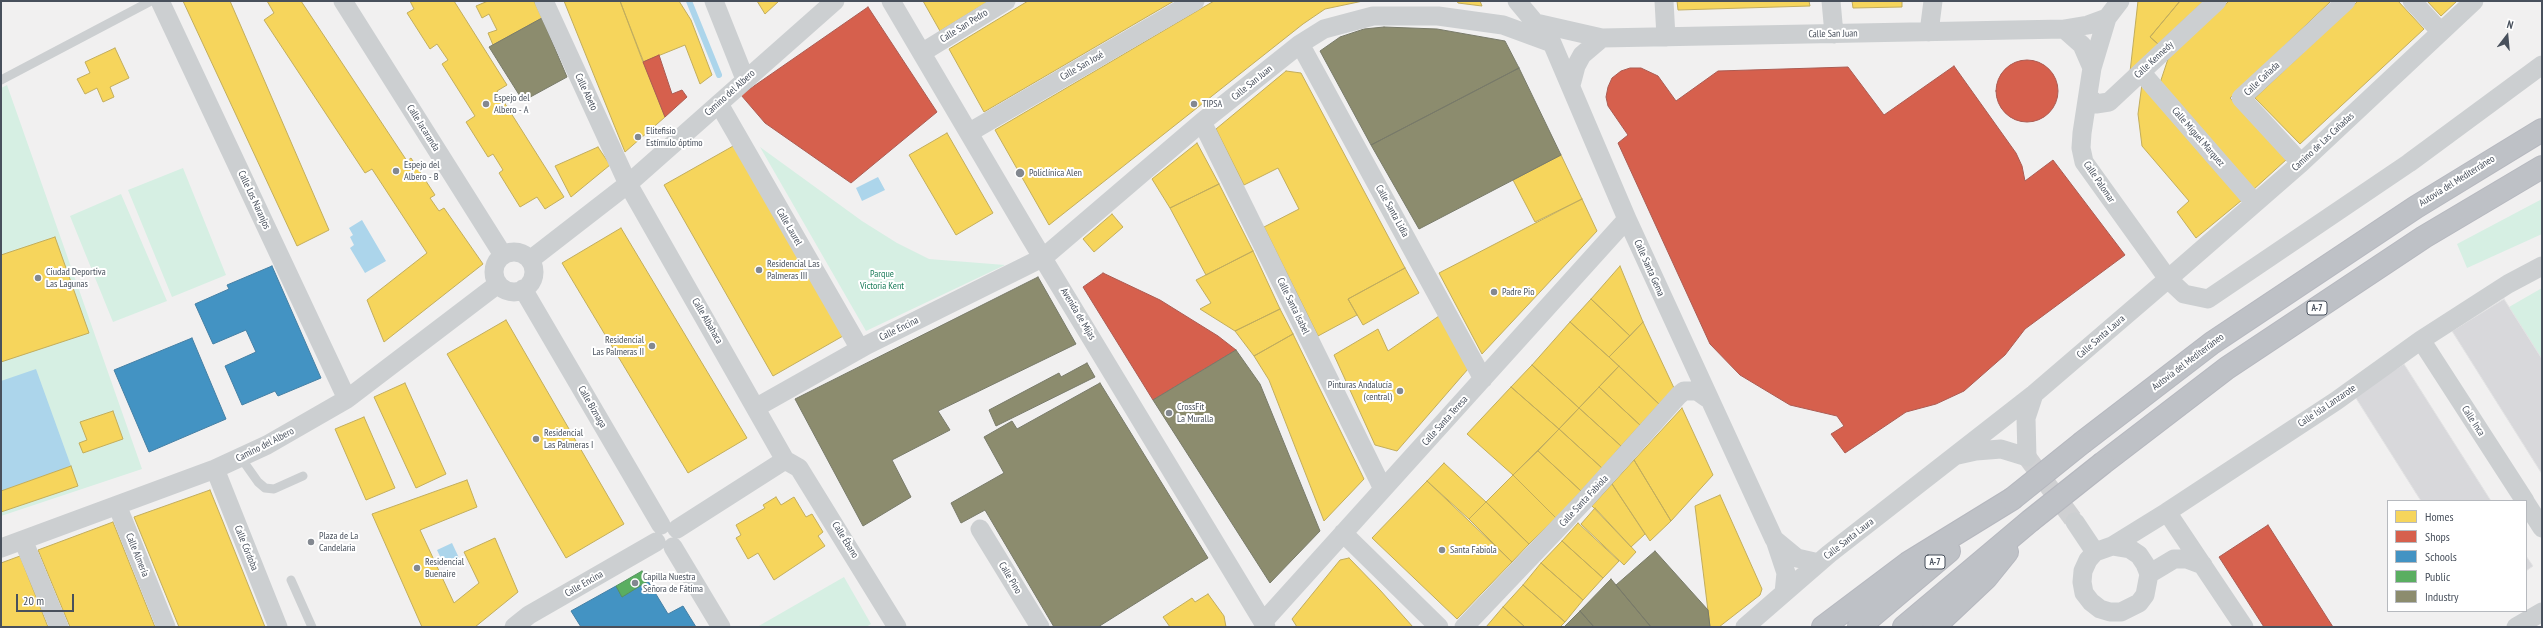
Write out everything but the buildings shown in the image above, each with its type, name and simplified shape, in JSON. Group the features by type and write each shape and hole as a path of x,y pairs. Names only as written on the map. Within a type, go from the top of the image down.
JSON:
{"highway":[{"path":"2501,154 2542,125"},
{"name":"Autovía del Mediterráneo","path":"1859,627 2012,498 2082,442 2212,343 2416,207 2542,130"},
{"name":"A-7","path":"1904,627 2030,521 2227,368 2424,237 2542,167"},
{"path":"1823,627 1908,563 2012,498"},
{"path":"1934,627 1986,578 2030,521"}],"street":[{"name":"Calle Los Naranjos","path":"160,1 347,399"},
{"name":"Calle Jacaranda","path":"343,1 503,255"},
{"name":"Calle Abeto","path":"544,1 628,184"},
{"path":"714,1 745,79"},
{"name":"Camino del Albero","path":"530,260 628,184 835,1"},
{"name":"Avenida de Mijas","path":"891,1 923,52 1264,625"},
{"name":"Calle San Pedro","path":"923,52 1006,1"},
{"name":"Calle San José","path":"970,132 1195,1"},
{"path":"1664,1 1666,37"},
{"path":"1831,1 1834,34"},
{"path":"1929,32 1933,1"},
{"name":"Calle Palomar","path":"2120,1 2107,18 2092,68 2082,133 2081,148 2084,162 2168,280 2184,294 2208,299 2409,163 2542,66"},
{"name":"Calle Kennedy","path":"2088,96 2096,104 2109,102 2217,1"},
{"name":"Calle Cañada","path":"2301,163 2241,98 2346,1"},
{"path":"2412,1 2441,32"},
{"name":"Camino de Las Cañadas","path":"2168,280 2301,163 2474,1"},
{"path":"1503,25 1516,17 1518,3"},
{"name":"Calle Santa Gema","path":"1518,3 1552,43 1571,85 1627,219 1707,398 1774,539 1786,573 1784,593"},
{"name":"Calle San Juan","path":"1044,257 1202,122 1300,44 1324,29 1373,16 1438,16 1503,25 1552,43"},
{"path":"2064,29 2088,25 2107,18"},
{"name":"Calle San Juan","path":"1536,23 1602,38 2064,29"},
{"path":"2064,29 2082,45 2092,68"},
{"path":"1571,85 1576,66 1582,55 1602,38"},
{"name":"Calle Santa Lidia","path":"1300,44 1483,379"},
{"name":"Calle Miguel Marquez","path":"2141,72 2255,203"},
{"name":"Calle Laurel","path":"719,104 860,349"},
{"name":"Calle Santa Isabel","path":"1202,122 1383,489"},
{"name":"Calle Albahaca","path":"628,184 757,407 785,460"},
{"name":"Calle Santa Teresa","path":"1264,625 1343,533 1627,219"},
{"path":"513,251 520,252 530,260 534,267 533,279 523,289 512,292 498,284 494,269 503,255 513,251"},
{"name":"Calle Encina","path":"757,407 860,349 1044,257"},
{"name":"Calle Isla Lanzarote","path":"2104,549 2167,512 2336,400 2421,340 2508,284 2542,266"},
{"name":"Calle Santa Laura","path":"1745,627 1819,563 2034,394 2168,280"},
{"name":"Camino del Albero","path":"1,548 241,458 347,399 498,284"},
{"name":"Calle Biznaga","path":"523,289 721,627"},
{"name":"Calle Inca","path":"2421,340 2524,500"},
{"name":"Calle Santa Fabiola","path":"1464,627 1584,501 1679,395 1684,391 1697,391 1707,398"},
{"name":"Calle Santa Laura","path":"1956,456 1976,451 2001,449 2027,457 2026,418 2034,394"},
{"name":"Calle Encina","path":"514,627 529,615 667,536 785,460"},
{"name":"Calle Ébano","path":"785,460 799,468 897,627"},
{"name":"Calle Córdoba","path":"215,469 278,627"},
{"name":"Calle Almería","path":"117,505 166,627"},
{"name":"Calle Inca","path":"2527,505 2542,528"},
{"path":"2167,512 2244,627"},
{"path":"2074,522 2104,549"},
{"name":"Calle Pino","path":"980,529 1040,627"},
{"path":"1343,533 1439,627"},
{"name":"Calle Santa Gema","path":"1774,539 1797,558 1819,563"},
{"path":"23,540 59,627"},
{"path":"2104,549 2130,549 2146,564 2149,574 2145,595 2139,603 2108,620 2084,593 2082,582 2083,571 2088,560 2104,549"},
{"path":"2149,574 2174,559 2187,559 2203,565"},
{"path":"2516,627 2542,612"}],"lane":[{"path":"1,80 151,1"},
{"path":"241,458 258,482 265,488 274,489 302,476"},
{"path":"291,580 312,627"}],"green space":[{"name":"Ciudad Deportiva Las Lagunas","path":"7,85 142,469 1,516 1,88"},
{"name":"Parque Victoria Kent","path":"760,147 862,221 897,243 929,259 1005,265 866,331"},
{"path":"183,168 226,275 172,297 128,190"},
{"path":"121,194 167,301 113,322 70,216"},
{"path":"2542,199 2542,234 2467,268 2457,244"},
{"path":"2542,288 2542,359 2509,307"},
{"path":"844,577 871,624 866,627 757,627"}],"water":[{"path":"878,177 885,190 862,201 856,188"},
{"path":"362,220 386,261 365,273 350,248 354,245 350,237 353,235 349,228"},
{"path":"36,369 71,466 1,491 1,381"},
{"path":"452,543 460,560 445,567 437,550"}],"waterway":[{"path":"689,1 719,75"}],"tunnel":[{"path":"2027,457 2075,522"}],"place":[{"name":"Espejo del Albero - A","path":"486,104"},
{"name":"TIPSA","path":"1194,104"},
{"name":"Elitefisio Estímulo óptimo","path":"638,137"},
{"name":"Espejo del Albero - B","path":"396,171"},
{"name":"Policlínica Alen","path":"1020,173"},
{"name":"Residencial Las Palmeras III","path":"759,270"},
{"name":"Ciudad Deportiva Las Lagunas","path":"38,278"},
{"name":"Padre Pio","path":"1494,292"},
{"name":"Residencial Las Palmeras II","path":"652,346"},
{"name":"Pinturas Andalucía (central)","path":"1400,391"},
{"name":"CrossFit La Muralla","path":"1169,413"},
{"name":"Residencial Las Palmeras I","path":"536,439"},
{"name":"Plaza de La Candelaria","path":"311,542"},
{"name":"Santa Fabiola","path":"1442,550"},
{"name":"Residencial Buenaire","path":"417,568"},
{"name":"Capilla Nuestra Señora de Fátima","path":"635,583"}]}
